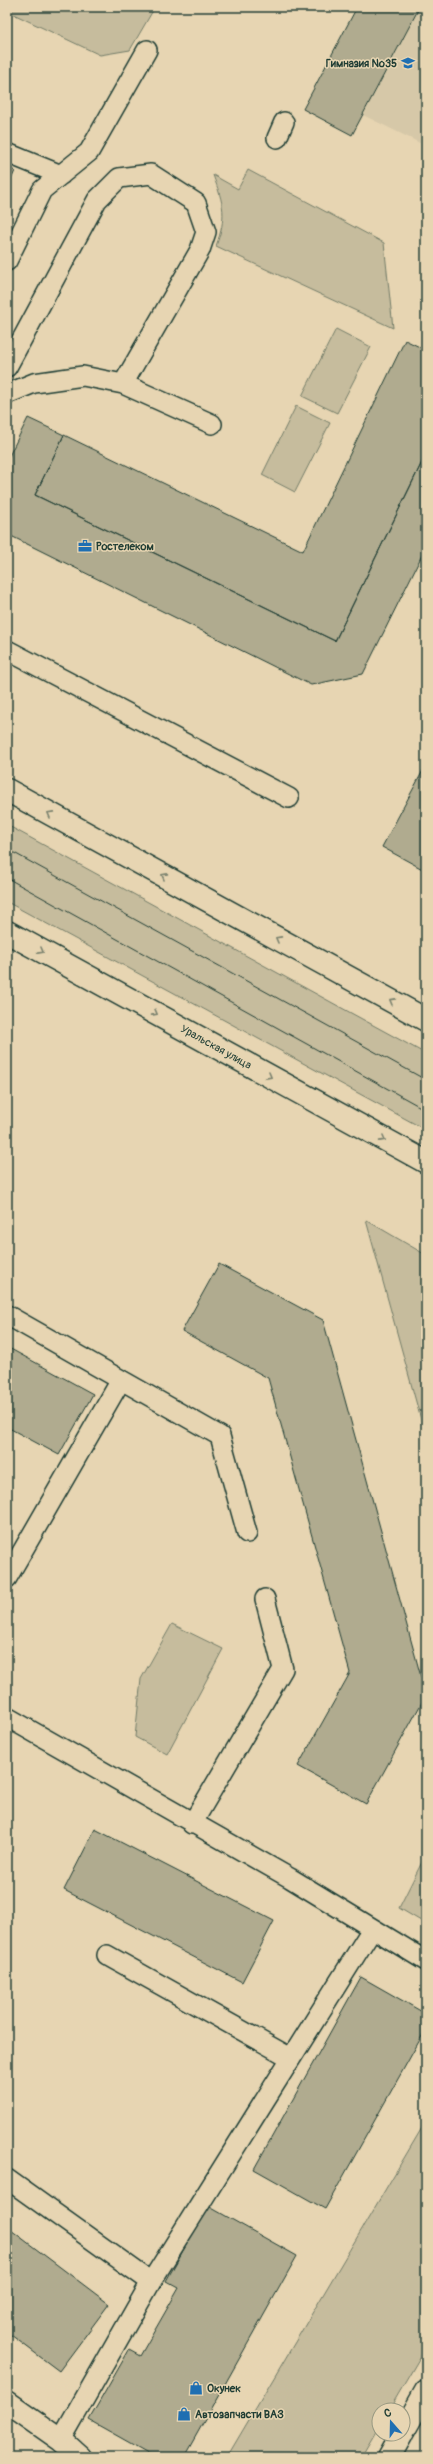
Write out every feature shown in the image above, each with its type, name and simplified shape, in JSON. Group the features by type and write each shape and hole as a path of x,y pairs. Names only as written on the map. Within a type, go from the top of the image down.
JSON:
{"main road":[{"path":"7,790 426,1020"},
{"name":"Уральская улица","path":"7,932 426,1162"},
{"path":"411,2418 426,2391"},
{"path":"7,2402 61,2440 80,2457"},
{"path":"389,2457 398,2442"}],"lane":[{"path":"7,261 42,190 89,152 148,50"},
{"path":"7,153 61,175"},
{"path":"7,367 97,200 120,178 151,174 196,203 206,232 200,250 123,384"},
{"path":"7,394 34,383 83,376 123,384 212,424"},
{"path":"7,650 288,798"},
{"path":"7,1314 220,1436 247,1533"},
{"path":"7,1578 121,1380"},
{"path":"192,1824 283,1669 265,1600"},
{"path":"7,1717 192,1824 290,1878 426,1961"},
{"path":"61,2440 151,2282 372,1929"},
{"path":"107,1955 291,2058"},
{"path":"7,2179 151,2282"}],"shaded area":[{"path":"7,7 155,7 130,50 100,55 7,11"},
{"name":"Гимназия №35","path":"411,7 426,7 426,146 363,115 418,11"},
{"path":"248,170 384,243 393,328 216,246 222,226 223,210 220,195 213,175 238,189"},
{"path":"336,329 371,347 337,413 302,396"},
{"path":"296,406 330,423 295,492 262,475"},
{"path":"7,825 426,1054 426,1130 7,902"},
{"path":"366,1220 426,1255 426,1438"},
{"path":"172,1624 223,1649 167,1754 135,1737 141,1679"},
{"path":"426,1854 426,1924 399,1908"},
{"path":"426,2121 426,2347 394,2402 371,2402 371,2442 362,2457 227,2457"}],"building":[{"path":"357,7 411,7 418,10 352,135 303,109"},
{"path":"7,167 15,171 7,188"},
{"path":"405,340 426,350 426,454 335,641 35,495 64,435 303,551"},
{"path":"28,418 64,435 35,495 335,641 426,454 426,547 363,674 311,685 7,534 7,460"},
{"path":"426,765 426,871 382,847"},
{"path":"219,1264 323,1320 426,1695 366,1804 298,1766 350,1673 268,1378 182,1331"},
{"path":"7,1347 93,1394 59,1455 7,1427"},
{"path":"95,1829 274,1921 242,1982 64,1890"},
{"path":"361,1977 426,2014 426,2029 325,2209 254,2169"},
{"path":"208,2206 297,2256 184,2457 155,2457 89,2420 129,2350 140,2356 179,2288 166,2281"},
{"path":"7,2227 109,2304 59,2371 7,2332"},
{"path":"7,2452 18,2457 7,2457"}],"tram line":[{"path":"7,849 426,1080"},
{"path":"7,878 426,1110"}],"place":[{"name":"Гимназия №35","path":"408,63"},
{"name":"Ростелеком","path":"85,546"},
{"name":"Окунек","path":"196,2388"},
{"name":"Автозапчасти ВАЗ","path":"184,2414"}]}
